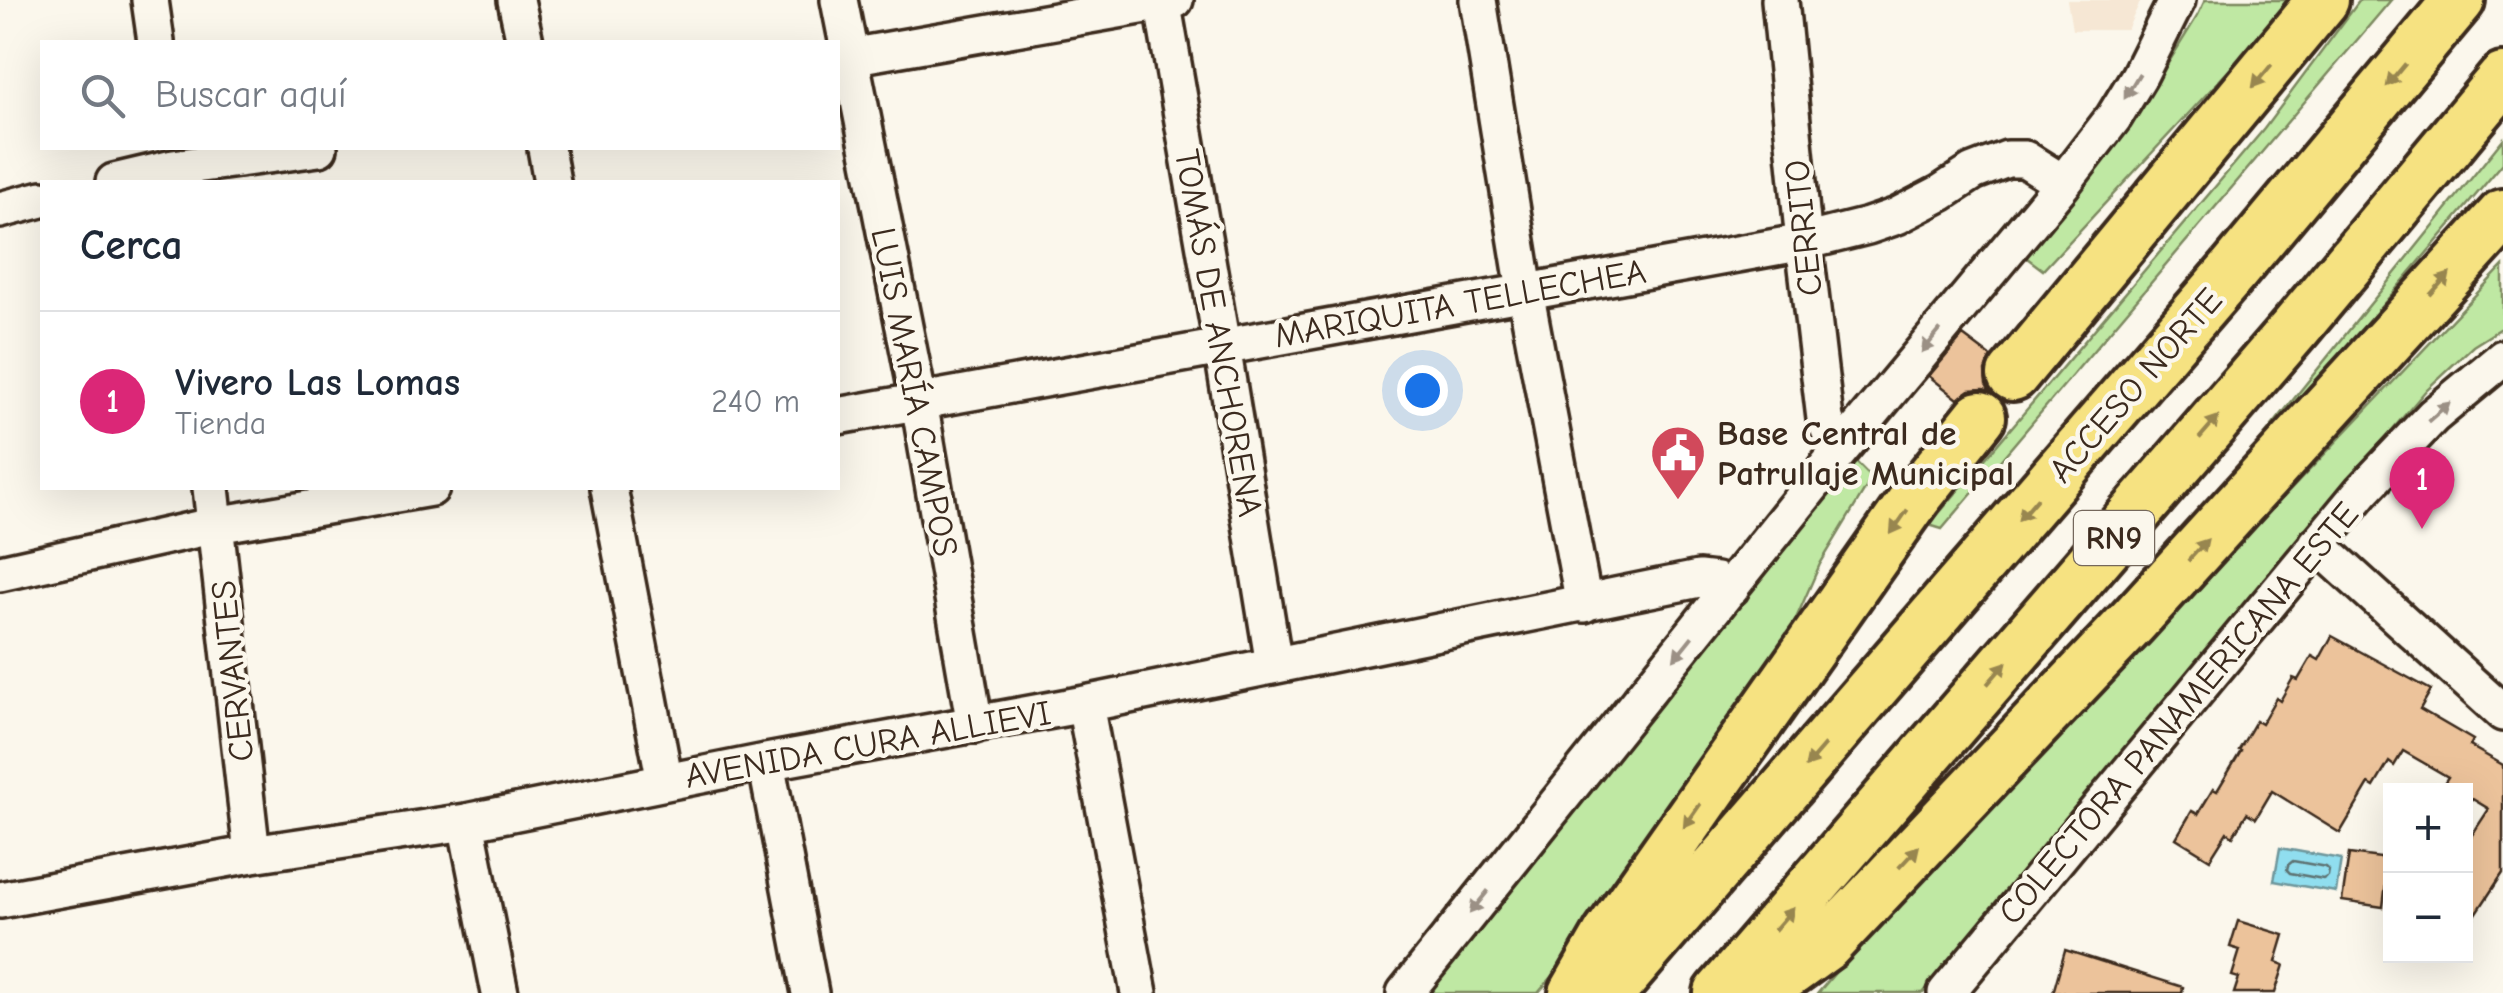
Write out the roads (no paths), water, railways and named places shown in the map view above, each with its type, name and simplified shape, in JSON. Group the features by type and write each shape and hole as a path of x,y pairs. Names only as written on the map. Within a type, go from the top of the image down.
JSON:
{"highway":[{"path":"2013,375 2324,0"},
{"name":"ACCESO NORTE","path":"1609,993 2233,271 2459,0"},
{"name":"RN9","path":"1720,993 2297,326 2503,79"},
{"path":"1760,993 1826,945 2132,622 2503,215"},
{"path":"1575,993 1609,934 1870,562 1980,417"}],"street":[{"path":"150,0 156,40"},
{"path":"516,0 525,40"},
{"name":"LUIS MARÍA CAMPOS","path":"840,0 844,58 918,402 975,725"},
{"path":"1478,0 1526,291 1584,604"},
{"name":"CERRITO","path":"1780,0 1826,419 1838,453"},
{"path":"1406,993 1838,453 2114,117 2178,0"},
{"path":"844,58 1167,1"},
{"name":"TOMÁS DE ANCHORENA","path":"1167,1 1274,666"},
{"path":"121,180 173,166 303,150"},
{"path":"546,150 552,180"},
{"name":"MARIQUITA TELLECHEA","path":"840,416 1804,242 1897,216 1973,172 2007,158 2025,159 2063,182"},
{"path":"0,210 40,200"},
{"name":"COLECTORA PANAMERICANA ESTE","path":"1946,993 2316,544 2402,446 2503,358"},
{"name":"CERVANTES","path":"212,490 252,854"},
{"path":"0,573 216,524 419,490"},
{"path":"609,490 665,782"},
{"path":"2316,544 2503,713"},
{"name":"AVENIDA CURA ALLIEVI","path":"0,900 252,854 466,822 1085,704 1699,579 1731,588"},
{"path":"1085,704 1138,993"},
{"path":"766,762 810,993"},
{"path":"466,822 500,993"}],"water":[{"path":"2280,848 2341,859 2336,892 2274,881"}],"place":[{"name":"Base Central de Patrullaje Municipal","path":"1678,502"},
{"name":"Vivero Las Lomas","path":"2422,529"}]}
